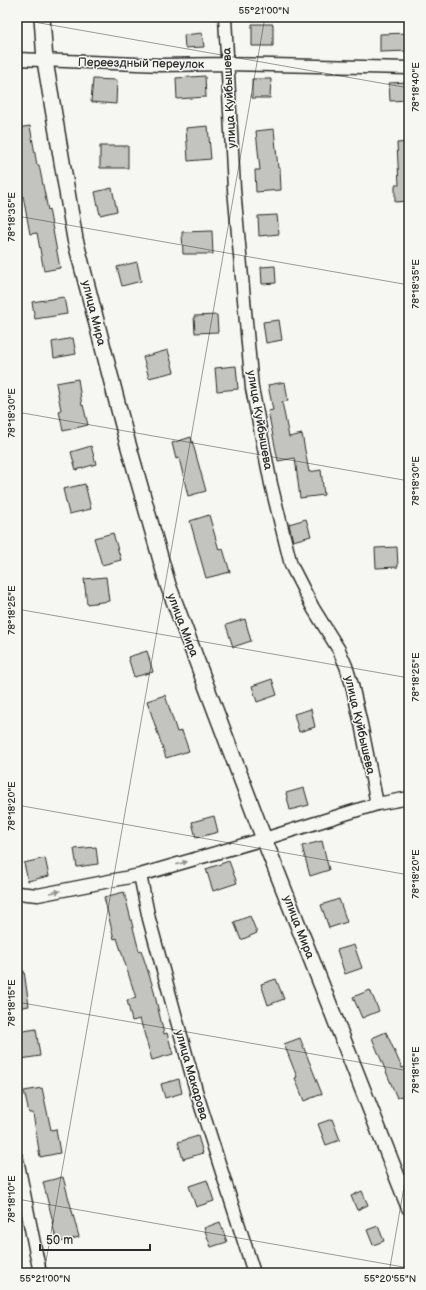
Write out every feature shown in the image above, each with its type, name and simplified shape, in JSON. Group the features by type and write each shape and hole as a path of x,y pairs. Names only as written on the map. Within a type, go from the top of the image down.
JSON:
{"street":[{"name":"улица Мира","path":"42,17 45,61 75,239 138,481 168,585 264,840 409,1207"},
{"name":"улица Куйбышева","path":"225,17 234,188 252,388 271,484 290,565 313,608 339,650 346,666 361,724 377,804"},
{"name":"Переездный переулок","path":"17,60 161,66 227,64 409,68"},
{"path":"17,893 38,895 140,875 264,840 377,804 409,798"},
{"name":"улица Макарова","path":"140,875 149,920 197,1094 254,1273"},
{"path":"17,1159 40,1273"}],"building":[{"path":"252,24 273,24 273,46 252,46"},
{"path":"202,33 204,47 185,48 184,35"},
{"path":"409,33 409,51 380,52 380,34"},
{"path":"205,76 206,97 177,99 176,78"},
{"path":"93,79 117,80 116,104 91,102"},
{"path":"252,79 271,79 270,98 252,98"},
{"path":"409,82 409,100 390,101 389,83"},
{"path":"30,126 37,165 39,165 48,210 49,209 60,268 44,271 37,233 30,234 17,169 17,128"},
{"path":"208,126 211,159 188,161 186,128"},
{"path":"274,129 278,168 280,168 281,190 256,192 255,170 260,170 256,131"},
{"path":"409,142 409,201 395,202 395,185 399,185 397,143"},
{"path":"100,146 128,146 128,168 100,168"},
{"path":"112,188 117,211 100,215 95,192"},
{"path":"277,215 279,234 259,236 258,216"},
{"path":"212,231 213,254 183,254 182,232"},
{"path":"137,262 141,281 122,286 117,267"},
{"path":"275,266 276,283 262,284 261,267"},
{"path":"64,297 67,314 35,319 32,302"},
{"path":"217,315 218,332 195,333 194,316"},
{"path":"279,320 282,340 266,343 263,322"},
{"path":"73,338 76,354 54,358 52,342"},
{"path":"168,350 174,372 149,378 143,357"},
{"path":"236,366 238,389 217,391 215,368"},
{"path":"78,379 82,406 83,405 88,425 63,431 56,383"},
{"path":"285,382 288,401 282,402 289,437 302,434 309,472 321,470 324,495 300,498 295,458 278,461 268,411 273,410 268,385"},
{"path":"191,437 206,491 188,496 179,458 176,459 172,443"},
{"path":"91,446 96,464 76,470 71,452"},
{"path":"85,484 91,509 69,514 63,489"},
{"path":"209,515 219,550 223,549 230,572 206,578 190,521"},
{"path":"306,519 311,536 293,541 289,524"},
{"path":"113,533 121,560 102,565 94,538"},
{"path":"397,547 398,567 376,568 375,548"},
{"path":"106,577 109,601 87,604 84,579"},
{"path":"245,619 251,641 233,647 226,625"},
{"path":"147,651 153,672 134,677 128,657"},
{"path":"272,679 277,695 257,702 252,686"},
{"path":"165,695 177,732 182,731 189,751 166,758 147,701"},
{"path":"311,709 315,727 299,732 294,714"},
{"path":"304,788 309,805 290,810 286,793"},
{"path":"214,816 218,832 196,838 192,822"},
{"path":"322,841 329,870 310,876 302,846"},
{"path":"96,847 98,864 77,867 74,849"},
{"path":"45,858 49,876 28,881 24,863"},
{"path":"229,861 237,883 213,891 206,869"},
{"path":"124,892 139,951 141,950 153,987 164,1034 167,1033 173,1054 152,1060 140,1019 132,1021 127,1000 136,998 117,938 114,939 104,897"},
{"path":"339,899 347,922 329,928 321,905"},
{"path":"250,916 257,933 241,940 234,922"},
{"path":"354,945 362,968 345,974 337,950"},
{"path":"17,971 24,971 29,1006 17,1008"},
{"path":"276,979 284,999 268,1005 261,984"},
{"path":"370,990 379,1011 362,1018 353,997"},
{"path":"36,1029 40,1056 21,1059 17,1032"},
{"path":"386,1032 402,1068 405,1067 409,1075 409,1093 397,1098 372,1038"},
{"path":"300,1038 322,1094 304,1101 295,1078 297,1077 284,1044"},
{"path":"179,1079 182,1093 165,1098 161,1084"},
{"path":"42,1088 51,1130 56,1129 60,1153 40,1157 33,1113 29,1113 24,1091"},
{"path":"332,1119 340,1140 326,1145 318,1124"},
{"path":"198,1136 203,1153 183,1159 178,1142"},
{"path":"63,1177 79,1237 57,1243 43,1182"},
{"path":"207,1180 214,1201 196,1207 189,1186"},
{"path":"362,1191 368,1205 357,1210 351,1196"},
{"path":"220,1222 227,1242 211,1247 204,1228"},
{"path":"378,1226 384,1241 373,1245 367,1230"}]}
